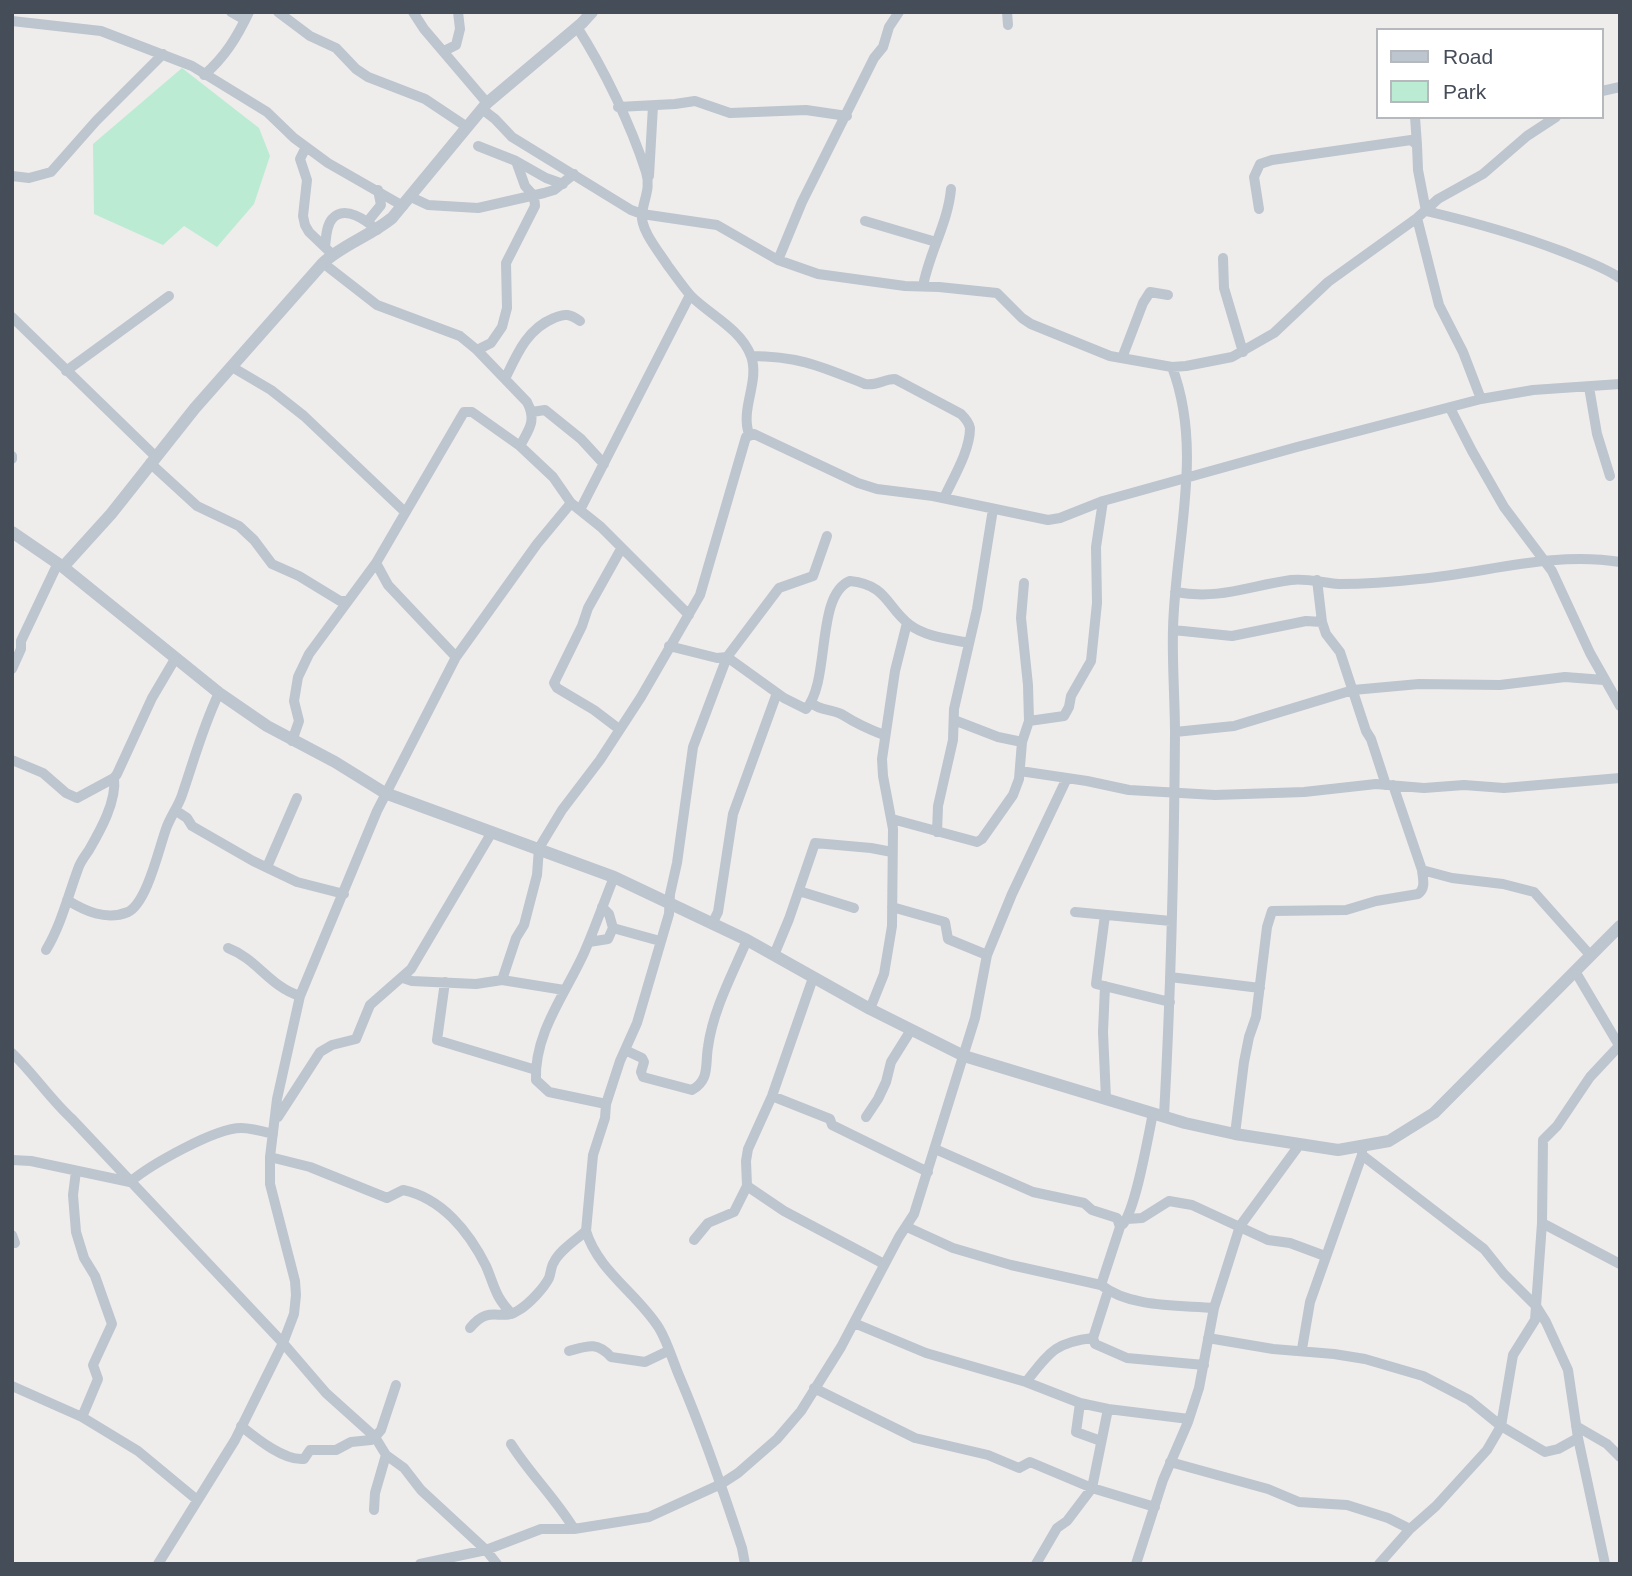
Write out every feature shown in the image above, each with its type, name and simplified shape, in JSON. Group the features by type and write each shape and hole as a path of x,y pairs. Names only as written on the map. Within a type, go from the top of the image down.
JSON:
{"street":[{"path":"204,75 226,52 247,16 231,12"},
{"path":"278,12 310,36 336,48 356,69 368,77 425,99 467,127"},
{"path":"413,12 512,137 642,214 717,225 778,260 818,274 905,286 997,293 1031,324 1110,356 1172,367 1202,364 1243,352 1274,333 1328,282 1422,215 1437,199 1483,174 1527,136 1553,119"},
{"path":"444,51 456,45 460,38 458,12"},
{"path":"12,669 22,641 60,565 111,514 153,460 327,255 407,201 485,106 592,12"},
{"path":"778,260 802,202 899,12"},
{"path":"1007,12 1008,25"},
{"path":"12,21 92,29 192,66 267,112 306,147 337,169 377,190 407,201 472,208 534,196 563,184 574,174"},
{"path":"577,27 595,55 649,182"},
{"path":"12,176 29,178 51,172 96,121 163,54"},
{"path":"618,107 695,101 730,113 806,110 847,116"},
{"path":"653,106 649,182 642,214 645,229 690,295 732,331 751,356 752,378 745,422 750,435"},
{"path":"1415,119 1422,215 1439,305 1463,352 1481,399"},
{"path":"1259,209 1254,177 1260,164 1411,140 1417,145"},
{"path":"478,146 563,184"},
{"path":"306,147 300,159 307,180 303,216 309,232 327,255 377,305 460,336 477,350 527,402 532,412 533,420 520,446"},
{"path":"477,350 491,343 506,317 506,263 535,206 534,196 525,186 516,161"},
{"path":"923,286 949,208 951,189"},
{"path":"373,226 381,205 377,190"},
{"path":"327,255 329,225 337,216 352,215 373,226"},
{"path":"1422,215 1489,226 1524,237 1620,278"},
{"path":"865,221 936,242"},
{"path":"1223,258 1224,288 1243,352"},
{"path":"1122,358 1143,303 1150,292 1168,295"},
{"path":"158,1564 235,1440 283,1343 294,1314 295,1281 270,1184 270,1157 282,1074 300,996 385,793 456,657 537,544 576,506 604,464 690,295"},
{"path":"66,371 169,296"},
{"path":"505,379 533,330 564,314 580,321"},
{"path":"12,317 197,506 239,526 254,540 272,564 299,576 340,601 348,601"},
{"path":"751,356 801,360 874,386 895,379 961,414 968,420 970,429 964,451 944,498"},
{"path":"232,367 271,390 304,416 405,512"},
{"path":"1172,367 1178,384 1188,478 1173,630 1175,732 1170,1002 1158,1114 1104,1288 1093,1338 1095,1344 1127,1358 1204,1364"},
{"path":"502,981 516,938 524,925 537,875 540,848 562,810 620,729 689,615 705,579 746,437 754,434 858,483 1048,520 1103,501 1481,399 1533,390 1620,384"},
{"path":"1589,387 1597,434 1610,476"},
{"path":"1450,408 1499,498 1552,571 1604,680 1620,705"},
{"path":"532,412 545,410 581,439 604,464"},
{"path":"292,741 299,722 294,701 298,677 309,654 376,563 464,412 472,412 520,446 553,477 576,506 601,527 689,615"},
{"path":"1029,721 1065,716 1071,696 1091,660 1097,603 1096,547 1103,501"},
{"path":"937,832 938,806 953,740 956,698 977,610 993,509"},
{"path":"12,532 60,565 219,693 292,741 335,762 385,793 614,877 747,940 870,1009 964,1056 1235,1134 1338,1150 1362,1151 1412,1128 1434,1113 1620,926"},
{"path":"745,1564 705,1436 659,1328 634,1297 621,1286 589,1240 586,1231 593,1155 625,1050 637,1023 670,903 692,755 727,657 779,588 813,576 827,536"},
{"path":"620,729 557,688 554,683 588,608 621,549"},
{"path":"1175,592 1205,596 1291,580 1317,580 1339,584 1417,580 1544,560 1579,558 1620,562"},
{"path":"376,563 388,584 456,657"},
{"path":"1235,1134 1249,1037 1256,1017 1266,927 1272,911 1346,910 1376,901 1418,894 1424,885 1422,870 1340,652 1326,634 1317,580"},
{"path":"669,646 717,658 727,657 777,693 806,709 811,703 818,677 832,605 842,585 855,582 879,591 907,623 932,635 969,643"},
{"path":"892,819 980,841 1006,809 1020,771 1023,742 1029,721 1021,618 1024,583"},
{"path":"1173,630 1232,636 1306,621 1322,622"},
{"path":"870,1009 890,951 892,819 883,776 884,735 907,623"},
{"path":"46,950 53,938 78,867 90,848 113,796 114,778 152,698 175,659"},
{"path":"1175,732 1234,726 1353,691 1419,684 1500,685 1566,677 1604,680"},
{"path":"67,900 97,915 127,912 133,908 148,881 208,716 219,693"},
{"path":"712,924 718,912 733,814 777,693"},
{"path":"811,703 884,735"},
{"path":"954,720 998,737 1023,742"},
{"path":"12,760 43,773 76,798 114,778"},
{"path":"1020,771 1129,790 1174,794 1304,793 1367,784 1424,788 1464,785 1504,788 1620,778"},
{"path":"419,1564 486,1550 541,1529 575,1529 649,1517 738,1473 777,1439 801,1411 869,1297 884,1264 914,1214 975,1018 988,955 1012,894 1068,778"},
{"path":"267,867 297,798"},
{"path":"175,810 187,818 192,826 253,861 297,882 344,894"},
{"path":"273,1130 287,1101 320,1052 332,1045 356,1040 370,1005 411,969 492,832"},
{"path":"774,955 815,843 892,852"},
{"path":"1422,870 1534,892 1590,955"},
{"path":"607,1104 549,1092 536,1080 536,1070 543,1035 589,942 614,877"},
{"path":"799,891 854,908"},
{"path":"589,942 608,939 613,928 609,914 602,907"},
{"path":"892,907 945,922 948,939 988,955"},
{"path":"1075,912 1171,921"},
{"path":"1105,915 1096,984 1170,1002"},
{"path":"613,928 660,941"},
{"path":"625,1050 642,1058 643,1077 692,1090 701,1084 705,1075 713,1019 747,940"},
{"path":"228,948 246,956 281,989 300,996"},
{"path":"1379,1564 1487,1450 1501,1426 1513,1355 1535,1320 1542,1223 1543,1139 1557,1126 1590,1077 1619,1046 1574,971"},
{"path":"1170,977 1260,988"},
{"path":"402,978 412,981 477,984 502,981 564,990"},
{"path":"694,1240 708,1223 734,1212 747,1186 748,1149 772,1096 813,978"},
{"path":"445,982 437,1041 536,1070"},
{"path":"1105,986 1103,1032 1106,1099"},
{"path":"866,1117 886,1082 891,1062 911,1030"},
{"path":"12,1053 29,1069 53,1102 283,1343 326,1393 375,1437 386,1455 404,1468 421,1490 486,1550 497,1564"},
{"path":"772,1096 830,1119 832,1125 928,1172"},
{"path":"12,1160 31,1161 130,1182 161,1160 206,1138 232,1129 273,1130"},
{"path":"1136,1564 1170,1462 1189,1419 1204,1364 1214,1308 1240,1226 1300,1144"},
{"path":"935,1149 1033,1192 1084,1203 1092,1210 1124,1223 1142,1218 1170,1201 1192,1205 1268,1240 1290,1243 1325,1256"},
{"path":"1302,1349 1304,1326 1325,1256 1362,1151"},
{"path":"1362,1151 1484,1249 1536,1306 1560,1349 1568,1370 1578,1438 1605,1564"},
{"path":"270,1157 321,1171 387,1198 396,1196 403,1190 432,1200 458,1223 474,1245 488,1272 496,1296 512,1314"},
{"path":"76,1171 73,1195 76,1232 112,1324 93,1365 99,1379 82,1416"},
{"path":"747,1186 784,1211 884,1264"},
{"path":"1542,1223 1620,1264"},
{"path":"907,1227 953,1248 1104,1288 1140,1301 1214,1308"},
{"path":"470,1328 477,1319 487,1315 512,1314 520,1310 548,1281 554,1262 586,1231"},
{"path":"854,1323 926,1353 1026,1381 1080,1403 1189,1419"},
{"path":"1026,1381 1050,1352 1070,1340 1093,1338"},
{"path":"1208,1338 1273,1349 1302,1349 1365,1359 1423,1376 1469,1400 1501,1426 1545,1452 1558,1449 1578,1438"},
{"path":"569,1351 594,1345 603,1348 611,1357 645,1362 668,1351"},
{"path":"241,1426 267,1446 304,1459 310,1451 336,1450 351,1441 375,1437 381,1430 396,1385"},
{"path":"12,1386 82,1416 138,1451 197,1499"},
{"path":"814,1388 915,1438 988,1455 1019,1468 1030,1462 1092,1488 1155,1507"},
{"path":"1080,1403 1076,1432 1101,1441"},
{"path":"1036,1564 1057,1528 1067,1521 1092,1488 1108,1409"},
{"path":"1576,1426 1607,1444 1620,1457"},
{"path":"512,1444 575,1529"},
{"path":"374,1510 375,1493 386,1455"},
{"path":"1170,1462 1268,1489 1299,1502 1347,1505 1388,1518 1410,1529"}],"green space":[{"path":"182,68 259,128 270,156 254,204 217,247 184,226 163,245 94,214 93,144"}]}
